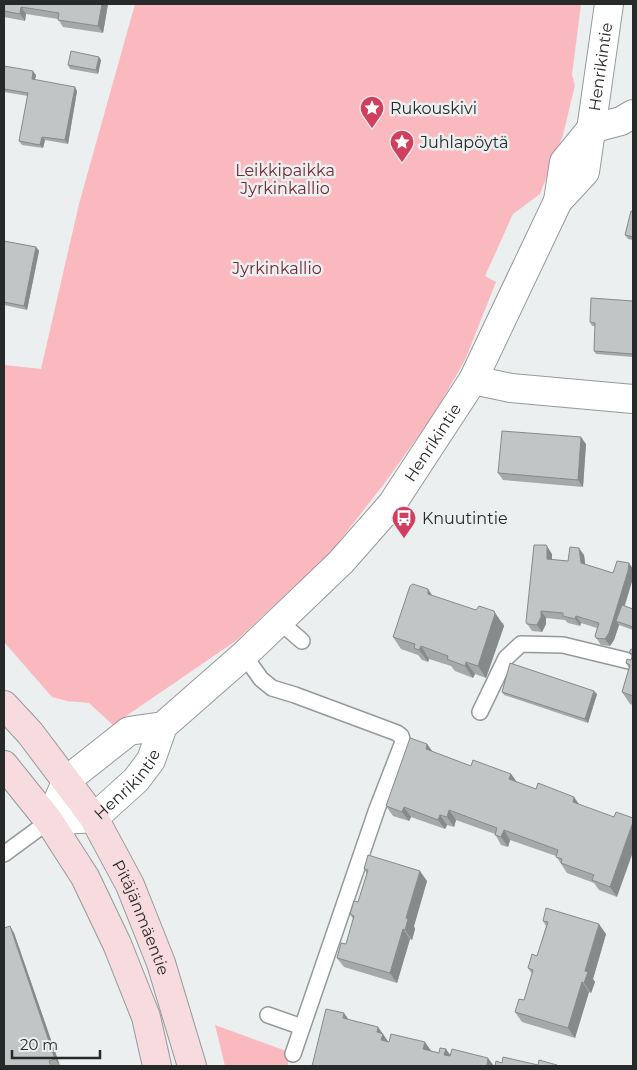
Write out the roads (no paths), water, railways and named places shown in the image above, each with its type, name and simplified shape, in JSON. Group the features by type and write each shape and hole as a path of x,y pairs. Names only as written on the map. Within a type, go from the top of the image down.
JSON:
{"main road":[{"name":"Pitäjänmäentie","path":"4,705 30,733 94,818 130,885 161,963 192,1066"},
{"name":"Pitäjänmäentie","path":"4,765 49,821 85,877 117,944 146,1017 157,1066"}],"street":[{"name":"Henrikintie","path":"163,726 129,731 67,780 49,821 94,818 136,780 151,760 163,726 244,655 341,562 392,504 473,380 558,201 585,172 610,4"},
{"path":"591,129 621,121 633,114"},
{"path":"473,380 511,388 633,400"}],"lane":[{"path":"279,621 302,641"},
{"path":"480,712 506,658 521,644 563,645 633,662"},
{"path":"244,655 261,678 272,688 398,733 403,742 377,809 294,1054"},
{"path":"4,854 49,821"},
{"path":"268,1016 302,1027"}],"place":[{"name":"Rukouskivi","path":"372,129"},
{"name":"Juhlapöytä","path":"402,163"},
{"name":"Knuutintie","path":"404,539"}],"park label":[{"name":"Leikkipaikka Jyrkinkallio","path":"285,179"},
{"name":"Jyrkinkallio","path":"277,268"}]}
